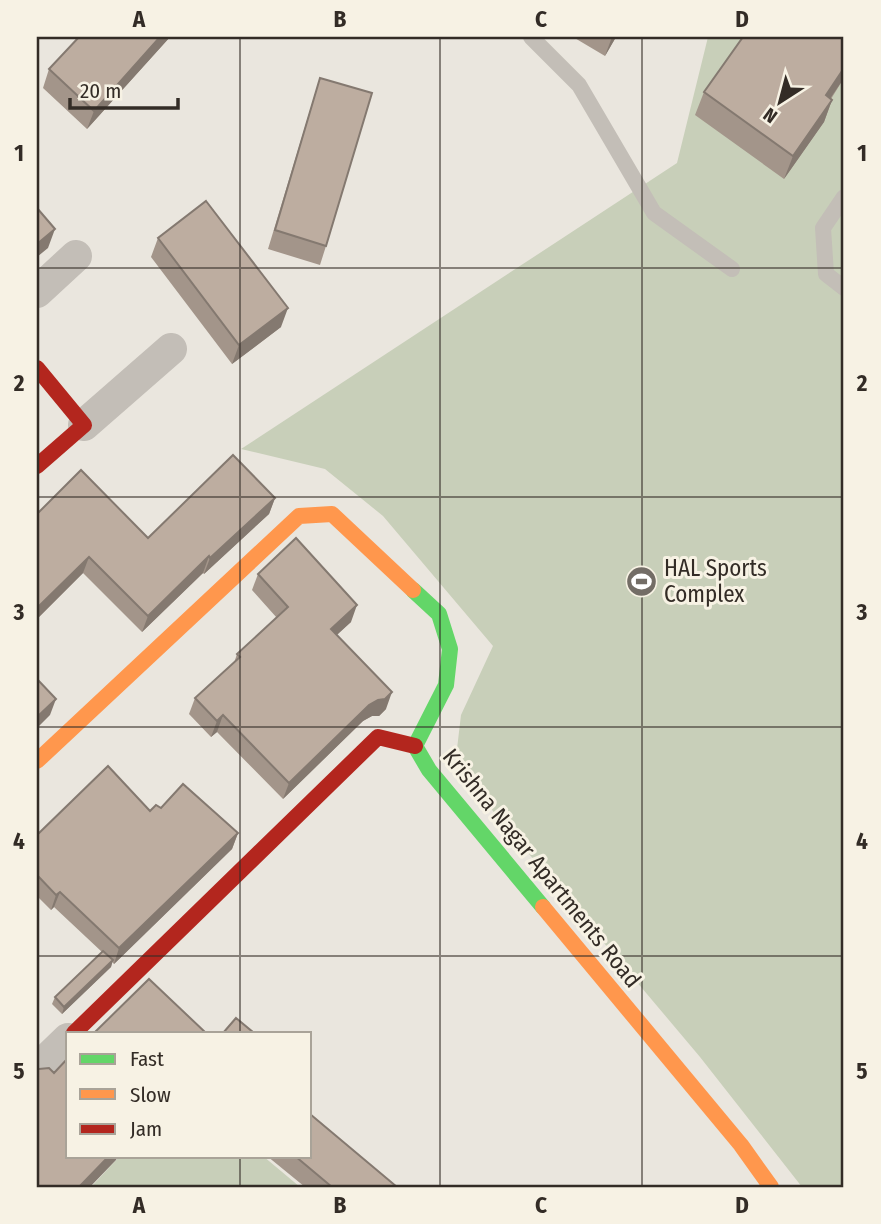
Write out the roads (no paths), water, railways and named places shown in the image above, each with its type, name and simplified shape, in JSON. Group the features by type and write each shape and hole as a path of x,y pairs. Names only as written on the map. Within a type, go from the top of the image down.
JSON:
{"street":[{"path":"37,292 76,256"},
{"path":"37,466 171,349"},
{"path":"37,368 84,425"},
{"name":"Krishna Nagar Apartments Road","path":"37,761 299,516 332,514 439,614 450,649 446,685 415,746 429,770 741,1144 771,1187"},
{"path":"75,1032 378,737 415,746"},
{"path":"37,1069 66,1040"}],"lane":[{"path":"531,37 579,85 654,213 732,269"},
{"path":"844,197 823,228 826,274 844,288"}],"place":[{"name":"HAL Sports Complex","path":"641,581"}]}
